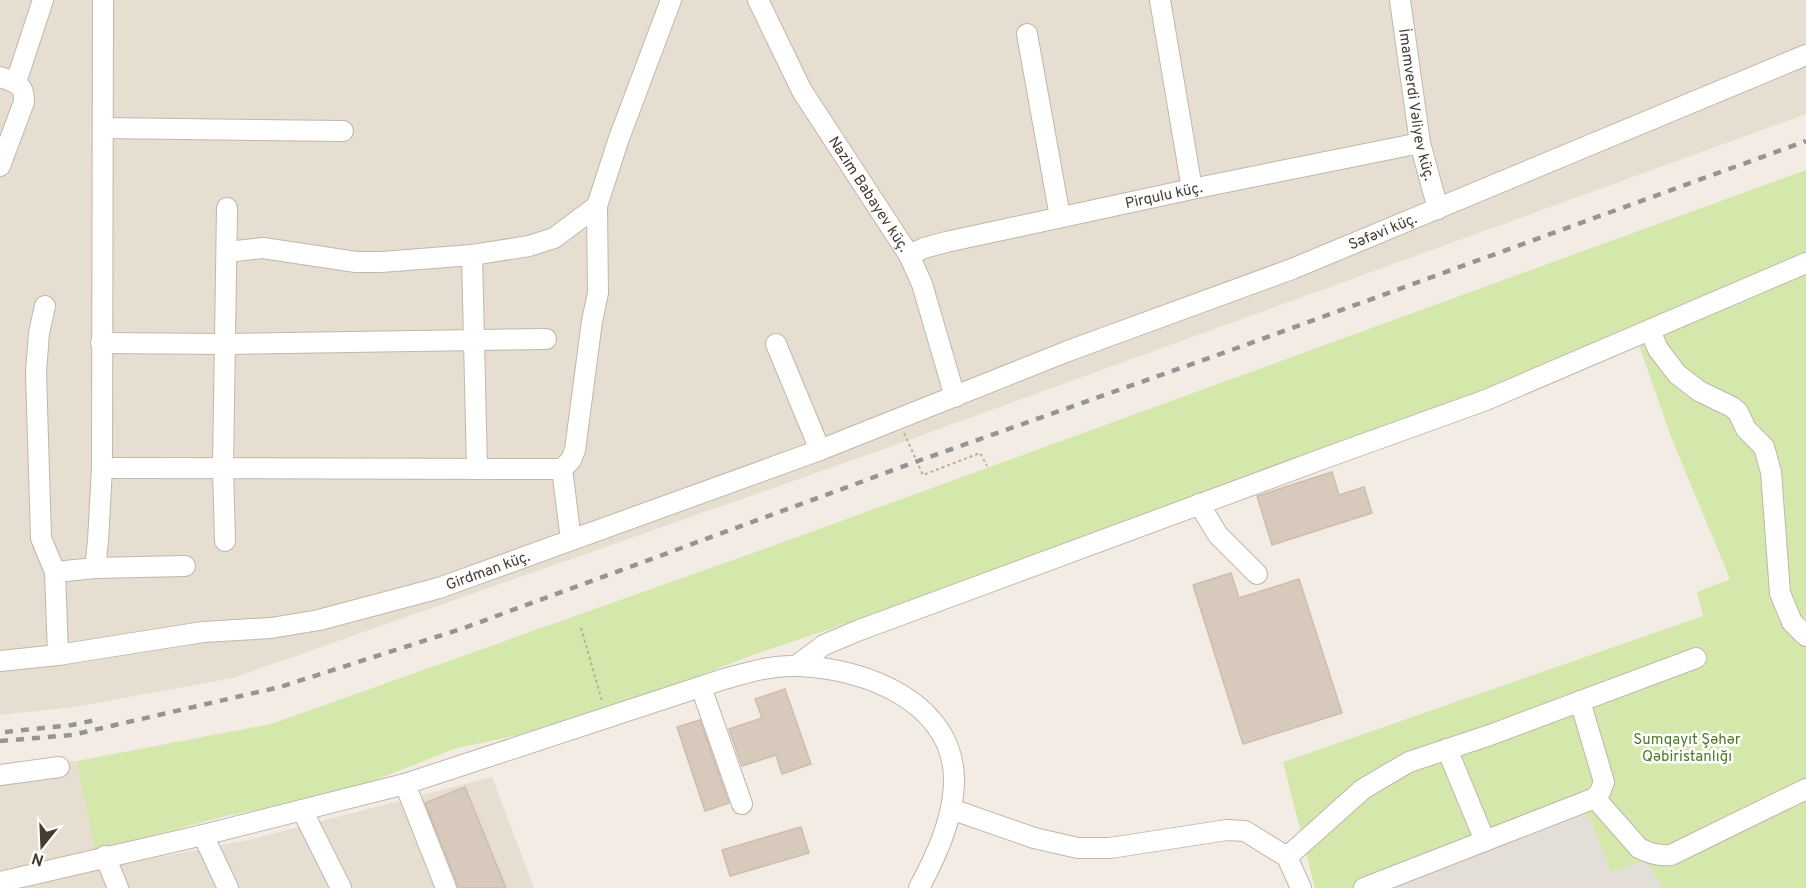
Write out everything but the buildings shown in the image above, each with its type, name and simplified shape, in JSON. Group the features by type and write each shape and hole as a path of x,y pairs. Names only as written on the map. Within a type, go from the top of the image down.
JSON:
{"street":[{"path":"0,166 24,102 22,86 8,80 43,0"},
{"path":"95,568 99,542 102,468 103,0"},
{"path":"102,468 561,469 571,460 575,450 592,321 598,293 597,206 618,141 671,0"},
{"name":"Nazim Babayev küç.","path":"758,0 802,91 909,255 922,284 955,397"},
{"path":"1160,0 1192,189"},
{"name":"İmamverdi Vəliyev küç.","path":"1400,0 1420,143 1438,209"},
{"path":"1027,34 1060,217"},
{"name":"Səfəvi küç.","path":"955,397 1109,335 1292,269 1806,55"},
{"path":"103,128 343,131"},
{"name":"Pirqulu küç.","path":"909,255 946,242 1060,217 1420,143"},
{"path":"227,252 263,248 356,262 472,255 529,246 554,238 597,206"},
{"path":"225,541 223,468 227,208"},
{"path":"472,255 477,469"},
{"path":"796,666 824,645 857,631 1486,400 1806,263"},
{"path":"45,306 39,333 36,372 41,538 55,573 58,655"},
{"path":"1650,331 1662,355 1677,374 1700,391 1738,412 1746,429 1764,447 1771,472 1780,593 1792,622 1806,636"},
{"path":"101,343 226,344 546,339"},
{"path":"776,344 820,450"},
{"name":"Girdman küç.","path":"0,661 58,655 203,632 271,628 319,620 439,588 820,450 955,397"},
{"path":"561,469 571,540"},
{"path":"1198,504 1218,535 1257,574"},
{"path":"55,573 95,568 185,566"},
{"path":"1287,857 1364,789 1409,762 1696,658"},
{"path":"2,884 105,856 202,835 405,783 749,672 772,667 796,666 846,672 877,681 903,695 923,710 940,730 951,758 954,784 951,809 943,838 919,888"},
{"path":"701,687 742,804"},
{"path":"1364,888 1595,798 1604,782 1580,701"},
{"path":"1447,749 1485,841"},
{"path":"0,775 58,767"},
{"path":"405,783 446,888"},
{"path":"1595,798 1639,848 1647,853 1663,856 1671,855 1806,789"},
{"path":"951,809 1034,838 1078,848 1110,848 1227,830 1245,831 1287,857 1301,888"},
{"path":"302,810 341,888"},
{"path":"202,835 228,888"},
{"path":"105,856 118,888"}],"path":[{"path":"898,420 923,475 980,453 987,466"},
{"path":"581,628 607,718"}],"shaded area":[{"path":"0,0 1806,0 1806,114 884,449 233,678 74,707 0,715"},
{"path":"77,761 100,869 252,839 492,777 534,888 0,888 0,765"},
{"path":"1581,813 1590,819 1611,872 1647,861 1663,888 1389,888"}],"green space":[{"name":"Sumqayıt Şəhər Qəbiristanlığı","path":"1806,170 1806,888 1663,888 1646,861 1611,872 1590,819 1581,813 1389,888 1315,888 1283,762 1703,616 1697,592 1730,579 1671,437 1636,336 959,585 753,655 575,723 457,748 340,794 225,816 95,851 77,761 271,724 778,544"}],"railway":[{"path":"0,741 72,735 280,687 461,629 918,461 1226,352 1806,141"},
{"path":"5,732 72,725 100,719"}]}
